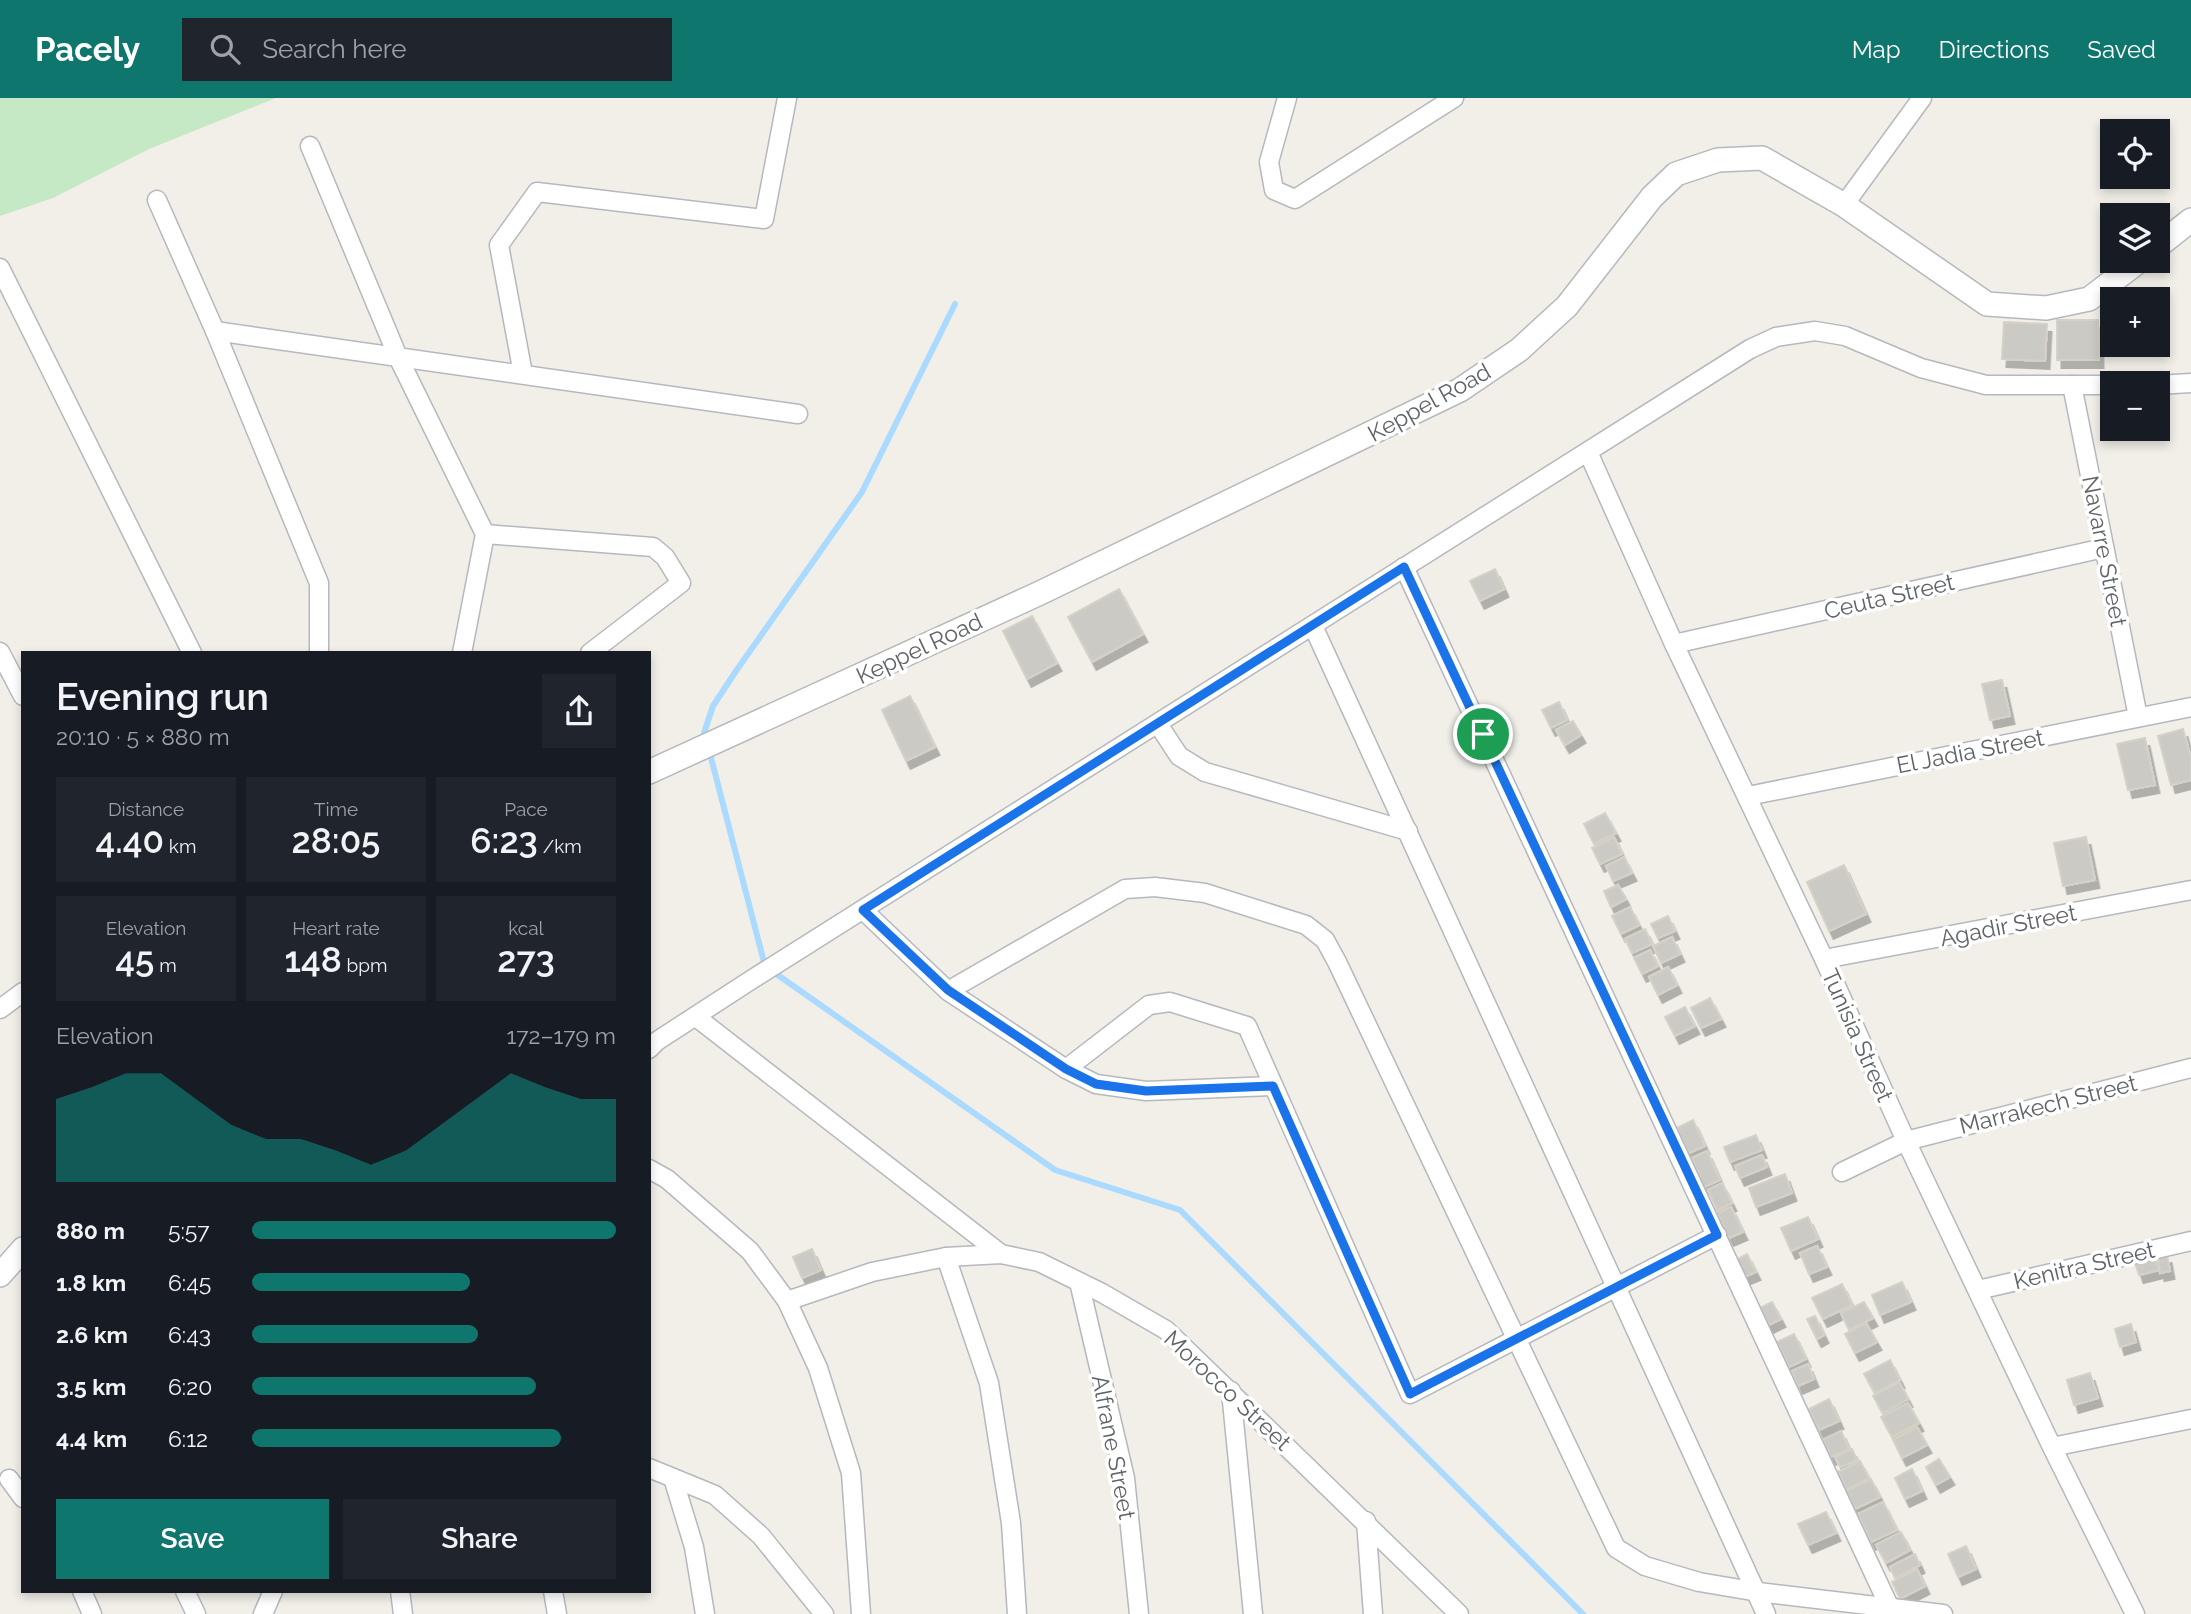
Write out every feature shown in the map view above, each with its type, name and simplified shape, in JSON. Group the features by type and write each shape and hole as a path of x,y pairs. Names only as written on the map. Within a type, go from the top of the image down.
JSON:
{"street":[{"path":"523,374 499,245 537,192 764,219 787,98"},
{"path":"1287,98 1269,162 1274,190 1295,199 1451,99"},
{"path":"1844,205 1922,98"},
{"path":"310,146 398,357 485,534 462,651"},
{"name":"Keppel Road","path":"651,771 1052,587 1460,390 1519,350 1567,306 1652,197 1676,174 1718,160 1762,158 1844,205 1987,304 2046,308 2089,299 2123,273"},
{"path":"157,200 215,331 319,583 319,651"},
{"path":"2170,237 2191,220"},
{"path":"0,268 191,651"},
{"path":"215,331 798,414"},
{"path":"651,1047 790,955 1404,567 1750,349 1776,337 1815,331 1845,336 1921,368 1986,385 2100,385"},
{"path":"2170,384 2191,383"},
{"name":"Navarre Street","path":"2072,386 2138,717"},
{"name":"Tunisia Street","path":"1588,452 1674,644 1748,796 1906,1141 2135,1614"},
{"path":"485,534 653,547 665,558 681,583 593,651"},
{"name":"Ceuta Street","path":"1674,644 2104,548"},
{"path":"1404,567 1889,1606"},
{"path":"1313,626 1766,1614"},
{"path":"0,652 21,692"},
{"name":"El Jadia Street","path":"1748,796 2191,707"},
{"path":"1158,724 1179,756 1205,772 1408,831"},
{"path":"948,990 1125,889 1156,887 1205,893 1306,925 1325,940 1337,962 1616,1548 1645,1566 1699,1582 1758,1592 1943,1614"},
{"name":"Agadir Street","path":"1824,959 2191,890"},
{"path":"863,910 948,990 1066,1069 1096,1084 1146,1091 1273,1086"},
{"path":"0,1009 21,993"},
{"path":"1066,1069 1149,1005 1170,1002 1247,1026 1410,1394 1717,1235"},
{"path":"696,1017 1001,1254"},
{"name":"Marrakech Street","path":"1842,1172 1906,1141 2191,1068"},
{"path":"651,1170 667,1179 750,1251 787,1301 818,1368 850,1473 861,1614"},
{"name":"Kenitra Street","path":"1978,1290 2191,1241"},
{"path":"0,1275 21,1251"},
{"name":"Morocco Street","path":"787,1301 872,1272 946,1257 1001,1254 1040,1262 1166,1330 1460,1614"},
{"path":"946,1257 989,1383 1011,1523 1017,1614"},
{"name":"Alfrane Street","path":"1079,1283 1125,1478 1139,1614"},
{"path":"1231,1391 1253,1614"},
{"path":"2052,1447 2191,1419"},
{"path":"651,1469 715,1495 761,1536 824,1614"},
{"path":"674,1478 694,1547 705,1614"},
{"path":"9,1479 21,1495"},
{"path":"1366,1521 1373,1614"},
{"path":"83,1593 92,1614"},
{"path":"186,1593 196,1614"},
{"path":"263,1614 272,1593"},
{"path":"400,1593 403,1614"},
{"path":"554,1593 557,1614"}],"green space":[{"path":"0,98 276,98 149,149 53,198 0,216"}],"building":[{"path":"2057,320 2098,320 2099,360 2057,360"},
{"path":"2004,322 2047,324 2045,361 2002,359"},
{"path":"1495,569 1504,589 1480,601 1470,581"},
{"path":"1119,589 1143,634 1092,662 1068,617"},
{"path":"1032,616 1057,663 1027,679 1003,631"},
{"path":"2002,680 2010,716 1990,720 1982,684"},
{"path":"910,696 935,747 906,761 882,710"},
{"path":"1559,702 1567,720 1551,728 1542,710"},
{"path":"1573,721 1581,735 1565,745 1556,730"},
{"path":"2183,729 2191,758 2191,780 2171,785 2158,736"},
{"path":"2145,738 2155,785 2128,790 2117,744"},
{"path":"1605,813 1616,833 1594,844 1584,824"},
{"path":"1614,837 1622,854 1600,864 1592,848"},
{"path":"2086,837 2095,880 2063,886 2054,843"},
{"path":"1624,857 1632,873 1613,881 1606,866"},
{"path":"1844,865 1866,914 1829,931 1807,882"},
{"path":"1618,885 1626,899 1611,907 1604,891"},
{"path":"1630,907 1639,925 1621,934 1612,916"},
{"path":"1668,916 1675,931 1658,938 1651,924"},
{"path":"1645,929 1652,944 1632,953 1625,939"},
{"path":"1672,937 1680,954 1661,963 1653,946"},
{"path":"1650,950 1658,966 1642,974 1634,958"},
{"path":"1668,967 1677,985 1658,995 1649,977"},
{"path":"1710,998 1721,1019 1701,1028 1691,1008"},
{"path":"1685,1007 1695,1026 1675,1036 1665,1017"},
{"path":"1693,1120 1705,1146 1689,1153 1677,1128"},
{"path":"1756,1135 1762,1150 1730,1162 1724,1147"},
{"path":"1707,1151 1720,1180 1704,1187 1692,1158"},
{"path":"1762,1155 1767,1167 1740,1178 1735,1166"},
{"path":"1785,1174 1792,1193 1756,1207 1749,1188"},
{"path":"1722,1183 1732,1203 1717,1210 1708,1190"},
{"path":"1731,1207 1743,1232 1729,1238 1717,1213"},
{"path":"1808,1217 1818,1239 1791,1251 1781,1228"},
{"path":"1817,1246 1827,1267 1809,1274 1800,1253"},
{"path":"812,1249 821,1270 802,1278 793,1257"},
{"path":"1747,1254 1756,1272 1744,1277 1736,1260"},
{"path":"2154,1254 2159,1270 2139,1275 2134,1260"},
{"path":"2167,1255 2170,1271 2160,1273 2158,1256"},
{"path":"1902,1282 1911,1302 1880,1315 1872,1295"},
{"path":"1842,1284 1852,1305 1823,1319 1812,1298"},
{"path":"1772,1302 1781,1319 1769,1325 1760,1308"},
{"path":"1864,1302 1873,1318 1849,1330 1841,1313"},
{"path":"1815,1316 1824,1335 1817,1339 1807,1319"},
{"path":"1866,1323 1877,1342 1855,1353 1845,1334"},
{"path":"2131,1324 2136,1342 2120,1347 2115,1329"},
{"path":"1794,1334 1806,1359 1789,1367 1777,1342"},
{"path":"1890,1360 1900,1380 1875,1393 1864,1374"},
{"path":"1808,1364 1814,1379 1798,1386 1792,1371"},
{"path":"2090,1373 2098,1398 2074,1405 2067,1380"},
{"path":"1899,1382 1908,1399 1883,1413 1873,1396"},
{"path":"1829,1399 1839,1421 1819,1430 1809,1409"},
{"path":"1908,1403 1919,1423 1892,1437 1881,1417"},
{"path":"1917,1427 1927,1445 1902,1458 1893,1440"},
{"path":"1841,1431 1849,1449 1831,1457 1823,1440"},
{"path":"1852,1449 1857,1460 1840,1467 1835,1457"},
{"path":"1939,1459 1950,1477 1936,1485 1926,1467"},
{"path":"1860,1461 1869,1478 1847,1490 1838,1472"},
{"path":"1912,1469 1922,1491 1905,1499 1895,1478"},
{"path":"1871,1479 1880,1497 1855,1509 1846,1491"},
{"path":"1883,1502 1897,1530 1871,1542 1858,1514"},
{"path":"1826,1512 1836,1533 1808,1545 1798,1524"},
{"path":"1901,1532 1910,1550 1886,1563 1876,1545"},
{"path":"1966,1546 1976,1569 1958,1577 1948,1554"},
{"path":"1915,1554 1920,1565 1895,1578 1890,1567"},
{"path":"1917,1569 1925,1586 1900,1599 1892,1582"}],"waterway":[{"path":"706,740 704,733 713,706 862,492 955,304"},
{"path":"709,750 765,966 1055,1170 1180,1210 1583,1614"}],"route":[{"path":"1404,567 1483,734 1717,1235 1410,1394 1273,1086 1146,1091 1096,1084 1066,1069 948,990 863,910 1404,567"}]}
